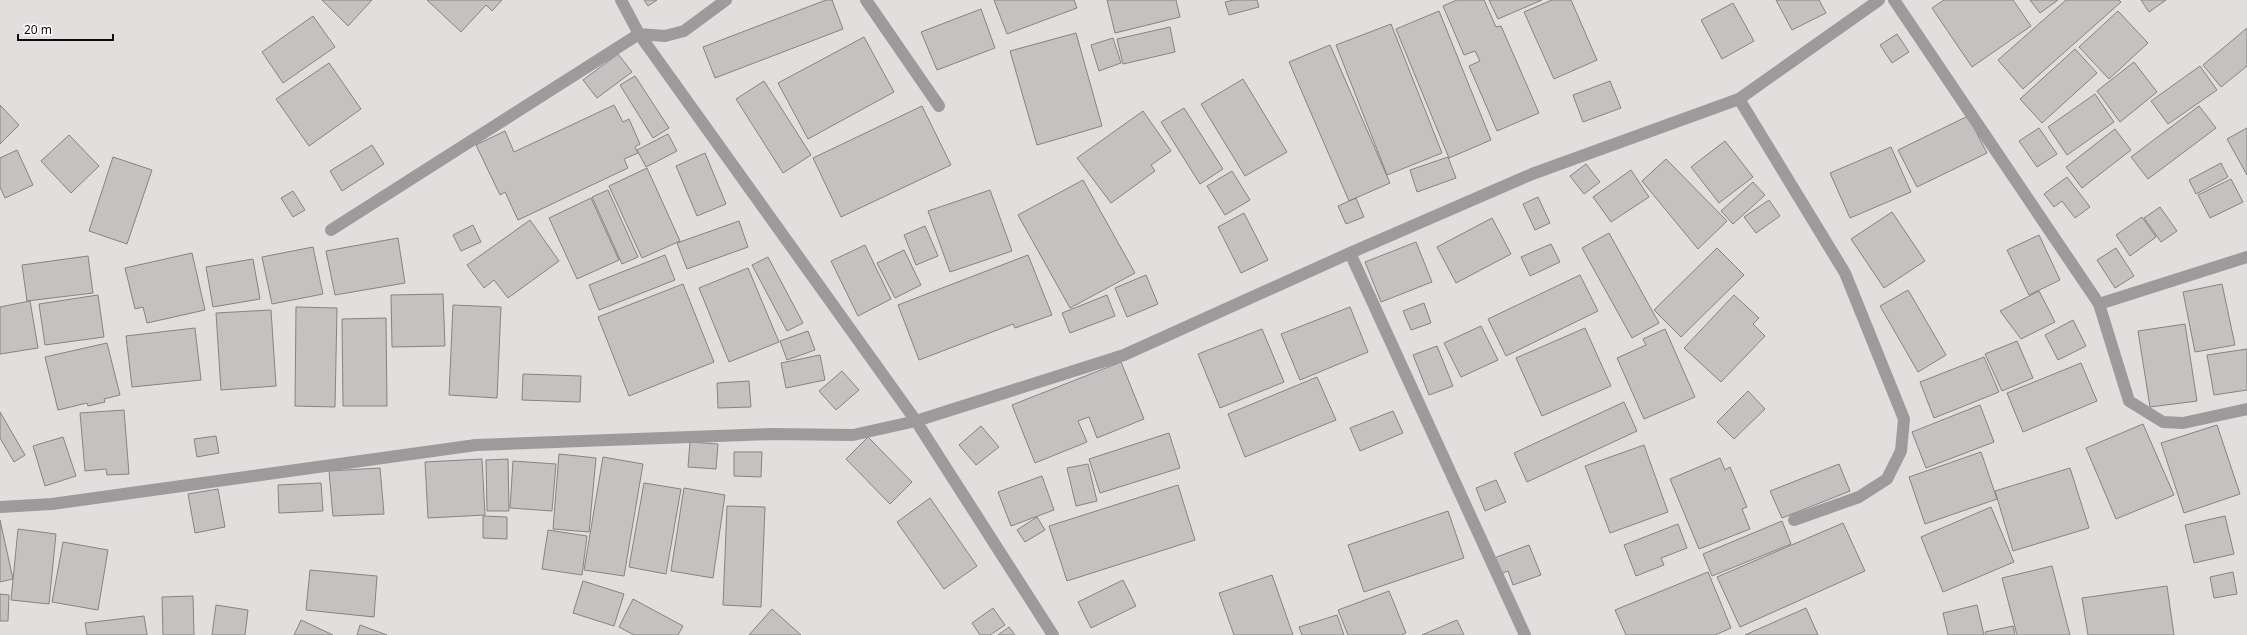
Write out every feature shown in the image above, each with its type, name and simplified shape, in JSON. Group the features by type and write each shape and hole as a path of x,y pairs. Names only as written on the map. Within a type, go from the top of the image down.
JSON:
{"street":[{"path":"621,0 639,34 916,421 1053,635"},
{"path":"332,230 639,34 665,36 684,31 726,0"},
{"path":"866,0 939,106"},
{"path":"0,507 60,503 476,445 772,434 853,435 916,421 1124,354 1350,252 1532,174 1739,99 1879,0"},
{"path":"1894,0 2100,304 2129,401 2163,422 2183,423 2247,409"},
{"path":"1739,99 1845,272 1904,419 1901,451 1888,479 1860,497 1794,520"},
{"path":"1350,252 1525,635"},
{"path":"2100,304 2247,257"}],"building":[{"path":"322,0 372,0 348,26"},
{"path":"427,0 502,0 492,11 486,5 461,32"},
{"path":"644,0 657,0 648,6"},
{"path":"826,0 832,0 843,29 715,78 703,47"},
{"path":"994,0 1074,0 1077,8 1007,34"},
{"path":"1107,0 1176,0 1180,17 1115,33"},
{"path":"1234,0 1257,0 1259,7 1229,15 1225,2"},
{"path":"1457,0 1484,0 1496,27 1501,26 1539,113 1497,131 1469,66 1480,61 1475,51 1464,55 1443,6"},
{"path":"1489,0 1542,0 1498,19"},
{"path":"1552,0 1571,0 1597,60 1554,79 1524,12"},
{"path":"1776,0 1819,0 1826,13 1792,30"},
{"path":"1944,0 2013,0 2031,26 1972,67 1932,8"},
{"path":"2030,0 2058,0 2040,13"},
{"path":"2066,0 2119,0 2121,2 2023,89 1998,60"},
{"path":"2141,0 2166,0 2149,12"},
{"path":"1733,3 1754,41 1722,59 1701,20"},
{"path":"981,9 995,48 937,70 921,32"},
{"path":"1439,11 1491,140 1449,158 1396,29"},
{"path":"2118,11 2148,43 2109,79 2079,47"},
{"path":"313,16 335,47 283,83 262,52"},
{"path":"1391,24 1442,153 1387,175 1336,45"},
{"path":"1170,27 1175,52 1123,64 1117,39"},
{"path":"2247,28 2247,66 2221,87 2203,65"},
{"path":"1076,33 1102,126 1037,145 1010,51"},
{"path":"1897,34 1909,52 1892,63 1880,45"},
{"path":"864,37 894,92 808,139 778,83"},
{"path":"1113,38 1121,63 1099,71 1091,45"},
{"path":"1330,45 1390,183 1349,201 1289,62"},
{"path":"2075,49 2097,73 2042,123 2020,99"},
{"path":"618,54 632,72 597,98 583,80"},
{"path":"2134,62 2157,92 2120,122 2097,91"},
{"path":"329,63 361,109 309,146 276,99"},
{"path":"2200,66 2217,90 2168,124 2151,101"},
{"path":"635,76 669,128 653,138 620,85"},
{"path":"1243,79 1287,152 1245,176 1201,104"},
{"path":"764,81 811,155 783,173 736,99"},
{"path":"1610,81 1621,108 1583,122 1573,95"},
{"path":"2095,94 2114,122 2067,155 2048,127"},
{"path":"0,105 19,125 0,144"},
{"path":"614,105 623,122 629,119 640,144 635,147 638,153 624,159 628,168 518,220 505,192 500,195 476,145 505,131 514,152"},
{"path":"922,106 951,165 841,217 813,158"},
{"path":"2199,106 2216,128 2148,179 2131,157"},
{"path":"1184,108 1223,169 1200,184 1161,122"},
{"path":"1143,111 1171,151 1151,165 1155,171 1111,203 1077,158"},
{"path":"1968,116 1987,153 1917,187 1898,150"},
{"path":"2039,128 2057,154 2037,167 2019,141"},
{"path":"2247,128 2247,175 2227,139"},
{"path":"2115,129 2131,150 2082,188 2066,167"},
{"path":"668,134 677,151 646,167 637,150"},
{"path":"69,135 99,166 71,193 41,161"},
{"path":"1725,141 1753,177 1719,203 1691,167"},
{"path":"372,145 384,164 342,191 330,171"},
{"path":"1891,147 1911,192 1850,218 1830,173"},
{"path":"17,150 33,185 5,198 0,187 0,158"},
{"path":"705,153 726,204 697,216 676,166"},
{"path":"113,157 152,170 127,244 89,231"},
{"path":"1448,157 1456,178 1417,192 1410,170"},
{"path":"1666,159 1727,221 1698,249 1642,181"},
{"path":"2221,163 2228,177 2196,194 2189,180"},
{"path":"1586,164 1600,182 1584,194 1570,176"},
{"path":"647,168 680,241 642,258 609,186"},
{"path":"1631,170 1649,197 1611,222 1593,197"},
{"path":"1232,171 1250,200 1225,215 1207,186"},
{"path":"2067,177 2090,207 2075,218 2062,201 2054,207 2044,194"},
{"path":"2231,179 2243,202 2210,218 2198,195"},
{"path":"1083,180 1135,273 1070,308 1018,215"},
{"path":"1753,182 1765,195 1733,224 1721,211"},
{"path":"608,190 638,257 622,264 592,197"},
{"path":"990,190 1012,251 950,272 928,211"},
{"path":"293,191 305,210 293,217 281,198"},
{"path":"1538,197 1550,223 1535,230 1523,204"},
{"path":"591,198 619,260 577,279 549,218"},
{"path":"1356,198 1364,217 1346,224 1338,206"},
{"path":"1769,200 1780,216 1756,233 1744,217"},
{"path":"2160,207 2177,231 2161,242 2144,218"},
{"path":"1892,212 1925,261 1884,288 1851,239"},
{"path":"1244,213 1268,260 1241,273 1218,227"},
{"path":"2142,217 2156,237 2130,256 2116,235"},
{"path":"1492,218 1511,254 1456,283 1437,247"},
{"path":"530,220 559,261 508,298 494,280 484,288 467,265"},
{"path":"739,221 748,247 687,269 677,243"},
{"path":"473,225 481,242 461,251 453,235"},
{"path":"925,226 938,256 916,265 904,235"},
{"path":"1609,233 1659,323 1632,338 1582,248"},
{"path":"2039,235 2060,280 2029,295 2007,250"},
{"path":"398,238 405,283 335,295 326,251"},
{"path":"1416,242 1432,282 1381,302 1365,262"},
{"path":"1551,244 1560,262 1530,276 1521,257"},
{"path":"865,245 891,299 858,316 831,261"},
{"path":"313,247 323,294 272,304 262,257"},
{"path":"1717,248 1744,275 1681,337 1654,310"},
{"path":"2116,248 2134,276 2115,288 2097,260"},
{"path":"904,250 921,285 895,298 877,263"},
{"path":"192,253 205,310 147,323 143,307 135,309 125,268"},
{"path":"665,255 675,280 599,310 589,285"},
{"path":"1028,255 1052,315 1015,328 1013,324 919,360 898,305"},
{"path":"88,256 93,293 27,301 22,265"},
{"path":"768,257 803,323 787,331 752,265"},
{"path":"253,259 260,299 213,307 206,267"},
{"path":"748,268 779,342 729,362 699,288"},
{"path":"1146,275 1158,304 1127,317 1115,288"},
{"path":"1580,275 1598,311 1506,356 1488,319"},
{"path":"683,284 714,362 629,396 598,317"},
{"path":"2222,284 2235,345 2195,352 2183,292"},
{"path":"1908,290 1946,355 1918,372 1880,306"},
{"path":"2039,291 2055,322 2021,339 2000,311"},
{"path":"443,294 445,346 392,347 391,295"},
{"path":"98,295 104,337 45,345 39,304"},
{"path":"1107,295 1115,316 1070,333 1062,313"},
{"path":"1734,295 1759,318 1753,324 1765,336 1721,382 1684,348"},
{"path":"30,301 38,348 0,354 0,307"},
{"path":"1424,303 1431,323 1411,330 1403,311"},
{"path":"453,305 501,307 497,398 449,395"},
{"path":"296,307 337,308 335,407 295,406"},
{"path":"1350,307 1368,352 1300,380 1281,334"},
{"path":"271,310 276,386 221,390 216,313"},
{"path":"386,318 387,406 343,406 342,319"},
{"path":"2073,320 2086,346 2058,360 2045,335"},
{"path":"2185,324 2197,401 2150,407 2138,331"},
{"path":"1481,326 1498,360 1461,377 1444,343"},
{"path":"195,328 201,380 132,387 126,336"},
{"path":"1585,328 1611,386 1542,416 1516,358"},
{"path":"1262,329 1284,382 1220,408 1198,354"},
{"path":"1665,329 1695,397 1644,419 1617,358 1646,345 1643,339"},
{"path":"808,331 815,350 787,360 780,341"},
{"path":"2017,341 2033,378 2002,391 1985,354"},
{"path":"107,343 120,395 104,399 105,402 88,406 87,403 58,410 45,357"},
{"path":"1437,346 1453,386 1429,395 1413,355"},
{"path":"2247,349 2247,390 2214,395 2207,355"},
{"path":"820,355 825,380 786,388 781,363"},
{"path":"1984,357 1999,392 1934,418 1920,382"},
{"path":"1121,362 1144,419 1097,438 1089,417 1078,421 1087,442 1035,463 1012,405"},
{"path":"2081,363 2097,401 2023,432 2007,393"},
{"path":"842,371 859,390 836,410 819,391"},
{"path":"523,374 581,376 580,402 522,400"},
{"path":"1317,377 1336,420 1245,457 1228,414"},
{"path":"749,381 751,407 718,408 717,383"},
{"path":"1748,391 1765,409 1734,439 1717,422"},
{"path":"1624,402 1637,431 1527,482 1514,453"},
{"path":"1980,405 1994,442 1926,468 1912,432"},
{"path":"124,410 129,474 107,475 106,469 85,471 80,413"},
{"path":"1393,411 1403,433 1360,451 1350,428"},
{"path":"0,412 25,455 14,462 0,438"},
{"path":"2143,424 2174,495 2116,519 2086,448"},
{"path":"2217,425 2240,494 2184,513 2161,443"},
{"path":"981,426 999,447 976,465 959,445"},
{"path":"1169,433 1180,468 1100,493 1089,459"},
{"path":"216,436 219,453 197,457 194,439"},
{"path":"63,437 76,476 45,486 33,446"},
{"path":"868,437 912,482 890,504 846,459"},
{"path":"690,442 718,444 716,469 688,467"},
{"path":"1644,445 1668,512 1610,533 1585,466"},
{"path":"734,452 762,452 761,477 734,476"},
{"path":"1981,452 1997,499 1925,524 1909,477"},
{"path":"559,454 596,458 589,532 553,529"},
{"path":"603,457 643,464 624,576 584,570"},
{"path":"1720,458 1725,470 1730,467 1747,507 1742,509 1750,529 1699,549 1670,479"},
{"path":"482,459 485,515 428,518 425,462"},
{"path":"508,459 509,511 487,511 486,460"},
{"path":"513,461 556,464 552,511 510,508"},
{"path":"1088,464 1097,501 1076,506 1067,468"},
{"path":"1839,464 1850,491 1782,518 1770,491"},
{"path":"380,468 384,514 333,516 329,471"},
{"path":"2070,468 2089,528 2013,551 1995,491"},
{"path":"1042,476 1054,510 1011,526 998,492"},
{"path":"1496,480 1506,502 1485,511 1476,488"},
{"path":"321,483 323,511 279,513 278,485"},
{"path":"644,483 681,489 666,574 629,567"},
{"path":"1178,485 1195,540 1067,581 1049,526"},
{"path":"684,488 725,495 713,578 671,571"},
{"path":"218,489 225,527 195,533 188,494"},
{"path":"930,498 977,566 944,589 897,522"},
{"path":"727,506 765,507 761,607 723,605"},
{"path":"1991,507 2014,562 1943,592 1921,537"},
{"path":"1448,511 1464,558 1364,592 1348,545"},
{"path":"483,516 507,517 507,539 483,538"},
{"path":"2225,516 2234,554 2194,563 2185,525"},
{"path":"1037,517 1045,530 1025,542 1017,530"},
{"path":"0,520 13,579 0,582"},
{"path":"1782,521 1791,544 1712,576 1703,554"},
{"path":"1843,523 1865,571 1740,627 1717,577"},
{"path":"1678,524 1687,548 1661,558 1664,565 1636,576 1624,545"},
{"path":"18,529 56,534 49,604 11,600"},
{"path":"548,530 587,536 582,575 542,569"},
{"path":"63,542 108,550 98,610 52,602"},
{"path":"1529,545 1541,575 1513,585 1508,571 1500,574 1494,558"},
{"path":"2052,566 2070,635 2017,635 2002,578"},
{"path":"310,570 377,576 374,617 306,610"},
{"path":"1708,572 1731,628 1715,635 1626,635 1615,610"},
{"path":"2233,572 2237,594 2214,598 2210,577"},
{"path":"1272,575 1293,635 1234,635 1219,593"},
{"path":"1123,580 1136,606 1091,628 1078,602"},
{"path":"583,581 624,594 614,626 573,613"},
{"path":"2167,586 2174,635 2088,635 2082,598"},
{"path":"1389,591 1406,633 1401,635 1348,635 1338,610"},
{"path":"0,594 9,595 8,621 0,621"},
{"path":"193,596 194,635 163,635 162,597"},
{"path":"633,599 683,626 678,635 634,635 619,627"},
{"path":"216,605 248,610 245,635 212,635"},
{"path":"1977,605 1984,635 1948,635 1943,613"},
{"path":"993,608 1005,625 990,635 980,635 972,623"},
{"path":"1806,608 1818,635 1745,635"},
{"path":"772,609 801,635 749,635"},
{"path":"1337,615 1344,635 1302,635 1299,627"},
{"path":"144,616 147,635 87,635 85,623"},
{"path":"301,620 333,635 294,635"},
{"path":"1457,620 1464,635 1422,635"},
{"path":"360,625 387,635 357,635"},
{"path":"2013,626 2015,635 1986,635 1985,632"},
{"path":"1009,627 1015,635 998,635"}]}
